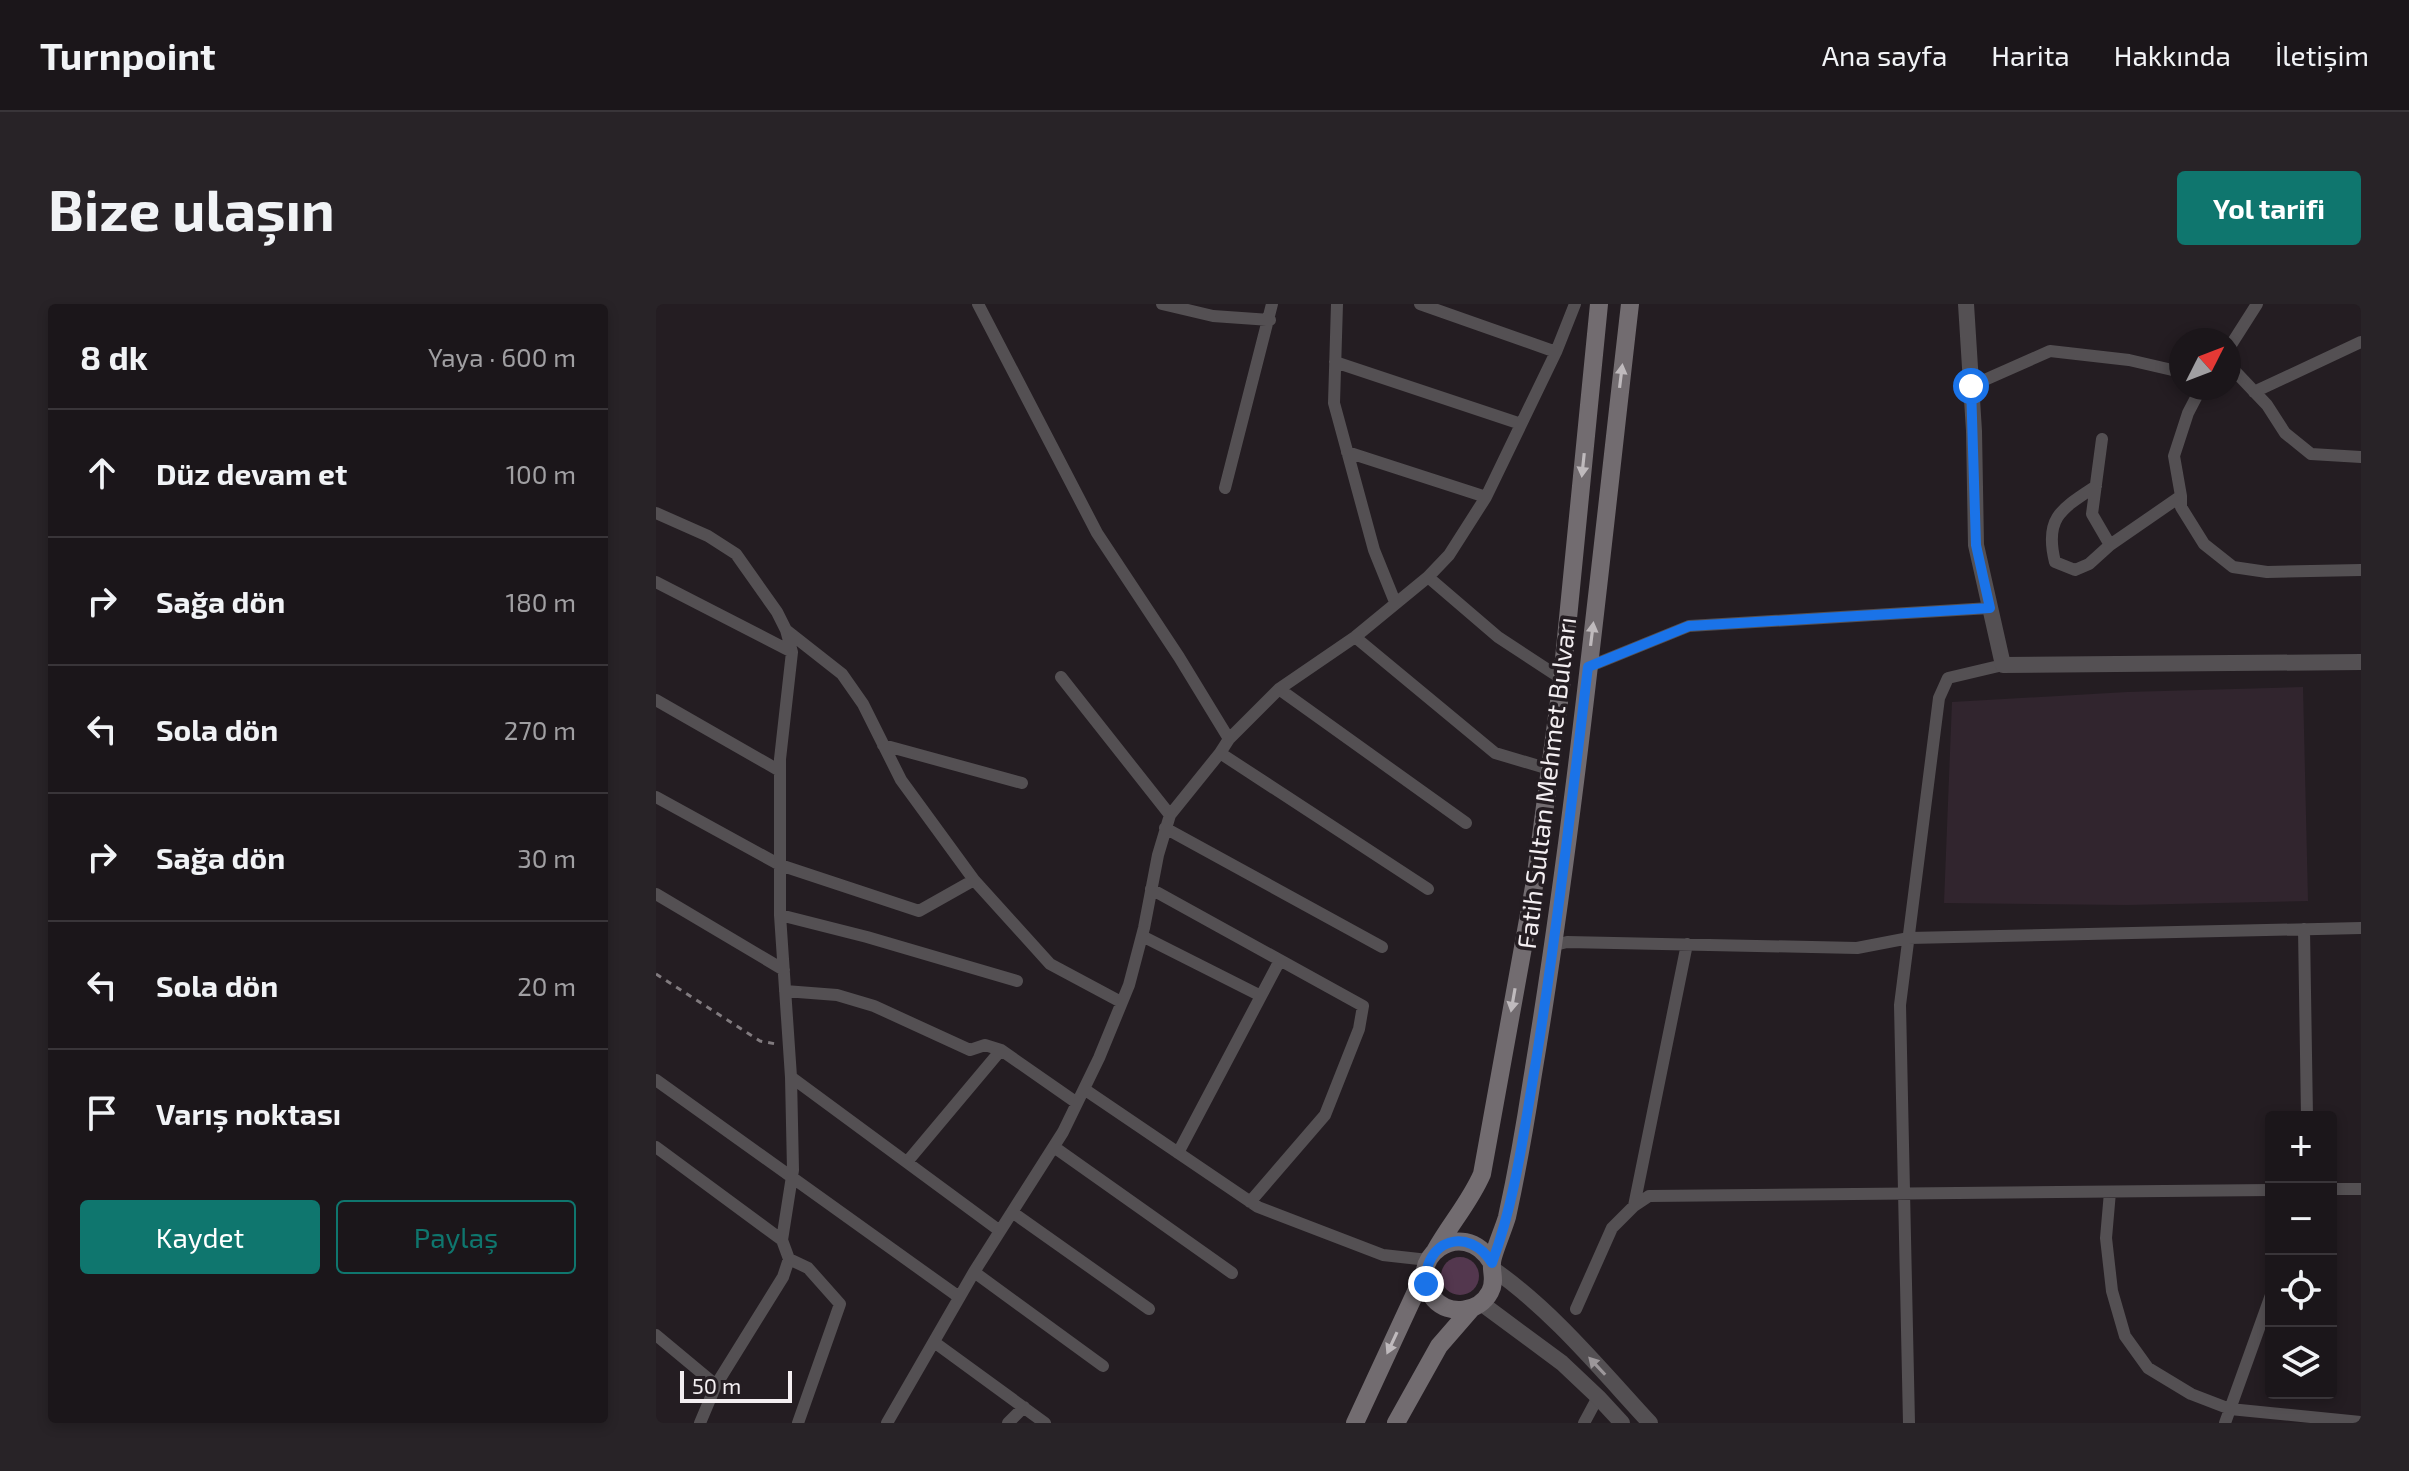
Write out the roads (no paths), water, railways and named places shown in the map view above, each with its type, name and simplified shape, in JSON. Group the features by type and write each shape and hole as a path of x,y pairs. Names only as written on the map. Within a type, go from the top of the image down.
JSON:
{"main road":[{"name":"Fatih Sultan Mehmet Bulvarı","path":"1355,1423 1429,1261 1449,1226 1473,1196 1482,1174 1535,881 1562,679 1599,304"},
{"name":"Fatih Sultan Mehmet Bulvarı","path":"1493,1266 1518,1167 1555,945 1630,304"},
{"path":"1396,1423 1439,1346 1490,1293 1494,1281 1493,1266 1486,1253 1477,1246 1455,1241 1444,1244 1429,1261 1426,1284 1430,1294 1449,1309 1477,1306"}],"street":[{"path":"978,304 1097,533 1229,739"},
{"path":"1162,304 1213,316 1270,320"},
{"path":"1225,488 1272,304"},
{"path":"1337,304 1334,403 1374,550 1395,602"},
{"path":"1420,304 1556,352"},
{"path":"887,1423 974,1272 1054,1147 1084,1089 1129,985 1168,822 1229,739 1279,689 1355,637 1428,577 1449,555 1486,497 1556,352 1575,304"},
{"path":"1966,304 1976,545 2003,665"},
{"path":"2241,329 2257,304"},
{"path":"2254,392 2361,342"},
{"path":"1971,386 2050,351 2129,360 2169,369"},
{"path":"1335,362 1521,424"},
{"path":"2241,378 2267,405 2285,433 2311,454 2361,457"},
{"path":"2195,400 2174,456 2181,507 2204,544 2233,567 2267,572 2361,570"},
{"path":"2102,439 2092,514 2110,545"},
{"path":"1347,452 1486,497"},
{"path":"2096,486 2070,503 2051,527 2055,562 2075,570 2089,564 2110,545 2181,496"},
{"path":"656,513 708,536 736,554 786,630 792,652 780,771 780,915 791,1077 792,1176 782,1240 789,1259 783,1277 716,1385 700,1423"},
{"path":"1428,577 1498,637 1562,679"},
{"path":"656,582 792,652"},
{"path":"1588,667 1689,626 1990,608"},
{"path":"786,630 842,674 863,704 901,780 974,880 1050,964 1121,1002"},
{"path":"1355,637 1495,753 1549,769"},
{"path":"1909,1423 1900,1005 1939,698 1948,678 2003,665 2361,662"},
{"path":"1061,677 1168,822 1382,947"},
{"path":"1279,689 1466,823"},
{"path":"656,700 780,771"},
{"path":"883,745 1022,783"},
{"path":"1220,753 1428,889"},
{"path":"656,797 780,865 919,911 974,880"},
{"path":"1151,889 1363,1006 1359,1029 1325,1115 1250,1202"},
{"path":"656,894 784,970"},
{"path":"780,915 1017,981"},
{"path":"1555,945 1567,942 1857,948 1909,938 2361,928"},
{"path":"2304,929 2307,1111"},
{"path":"1142,936 1261,996"},
{"path":"1634,1206 1687,944"},
{"path":"1178,1153 1279,962"},
{"path":"785,991 837,995 874,1006 970,1050 985,1045 1001,1050 1077,1103"},
{"path":"907,1162 1001,1050"},
{"path":"791,1077 1000,1231"},
{"path":"656,1080 959,1297"},
{"path":"1084,1089 1258,1207 1383,1255 1429,1261"},
{"path":"656,1147 782,1240"},
{"path":"1054,1147 1232,1273"},
{"path":"2337,1189 2361,1189"},
{"path":"1576,1309 1612,1228 1649,1196 2265,1190"},
{"path":"2110,1192 2106,1238 2111,1278 2125,1336 2148,1368 2191,1394 2230,1409 2361,1422"},
{"path":"1012,1212 1149,1309"},
{"path":"789,1259 808,1268 840,1304 798,1423"},
{"path":"1493,1266 1567,1333 1650,1423"},
{"path":"974,1272 1103,1366"},
{"path":"1477,1306 1562,1363 1622,1423"},
{"path":"2225,1423 2265,1312"},
{"path":"656,1335 716,1385"},
{"path":"934,1342 1045,1423"},
{"path":"1584,1423 1598,1397"},
{"path":"1008,1423 1024,1407"}]}
